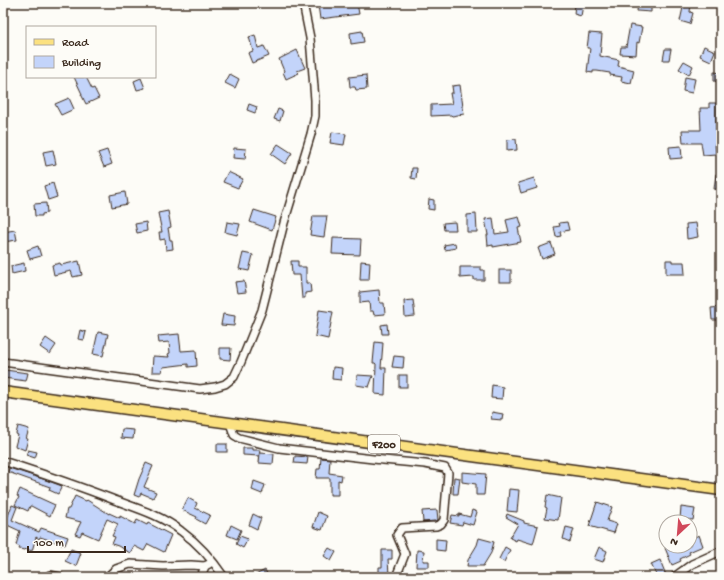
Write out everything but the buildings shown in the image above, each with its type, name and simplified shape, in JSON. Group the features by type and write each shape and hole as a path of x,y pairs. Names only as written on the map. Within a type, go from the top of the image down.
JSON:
{"main road":[{"name":"F200","path":"3,392 721,490"}],"street":[{"path":"3,362 200,389 225,384 234,377 262,310 284,222 311,134 315,116 311,49 303,3"},
{"path":"230,423 234,435 240,438 279,448 373,460 424,464 445,468 448,473 444,520 441,524 436,526 402,528 397,535 405,554 396,577"},
{"path":"3,461 63,480 148,512 171,524 181,530 201,547 224,577"},
{"path":"674,577 692,564 721,551"},
{"path":"107,577 116,569 130,564 205,566 213,561"},
{"path":"201,577 205,566"},
{"path":"50,575 60,577"}]}
